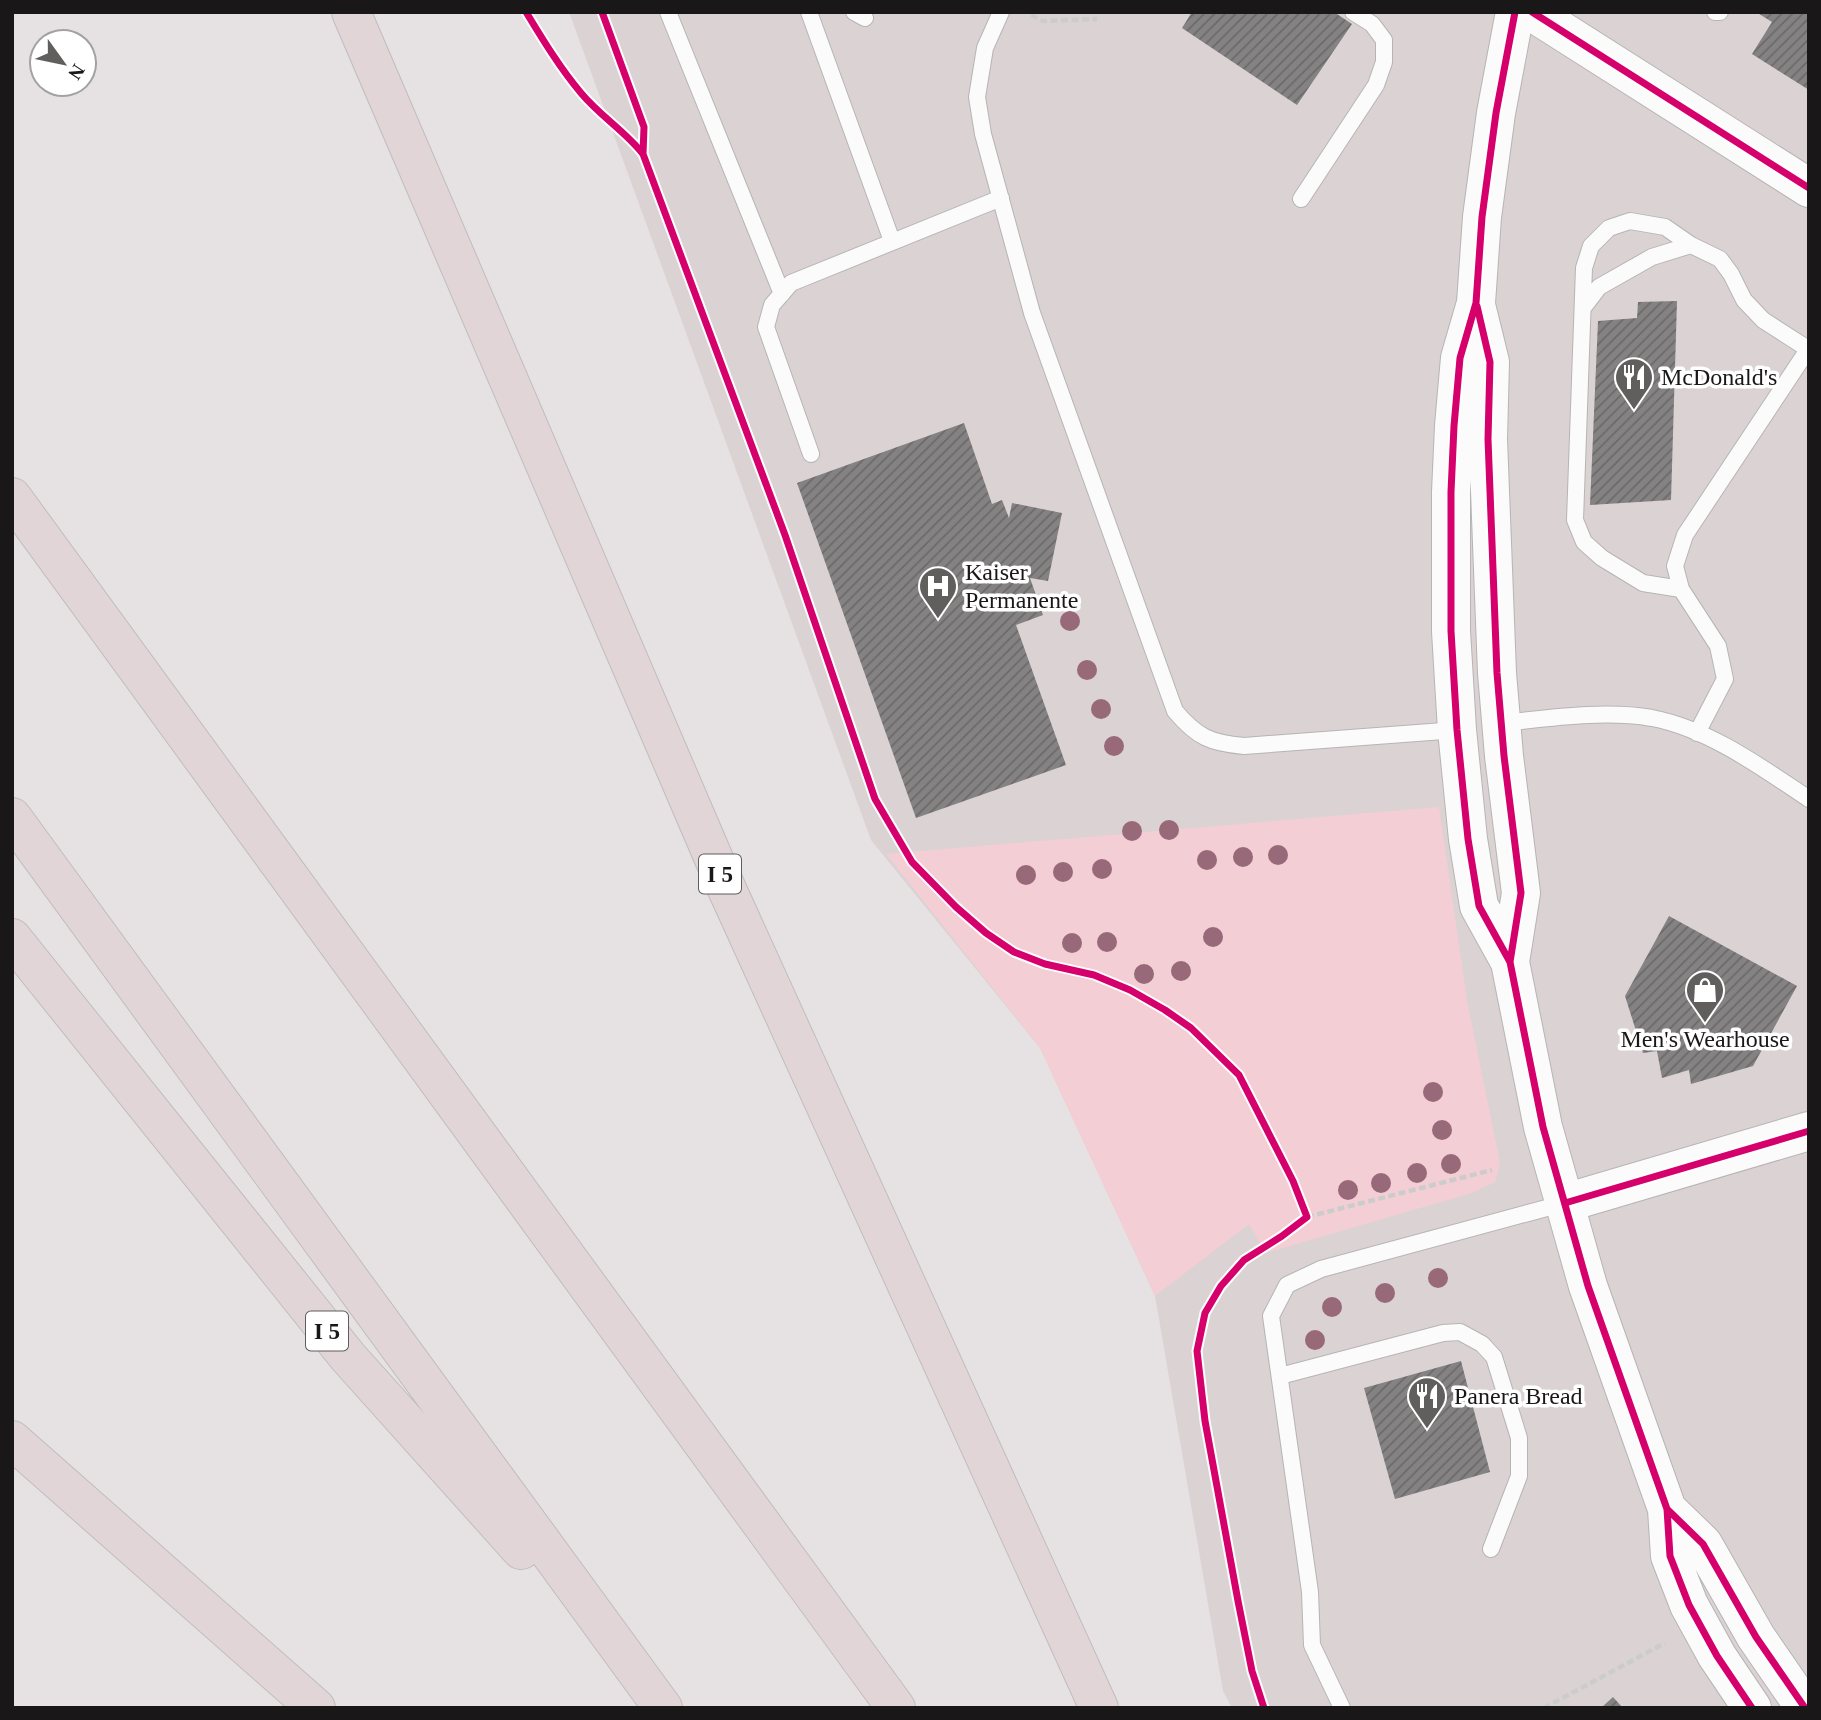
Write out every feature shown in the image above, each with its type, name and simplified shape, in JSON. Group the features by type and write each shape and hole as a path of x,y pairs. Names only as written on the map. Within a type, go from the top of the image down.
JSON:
{"highway":[{"name":"I 5","path":"351,12 726,887 1099,1708"},
{"path":"12,497 896,1708"},
{"name":"I 5","path":"12,817 662,1708"},
{"name":"I 5","path":"12,938 348,1357 662,1708"},
{"path":"12,1440 316,1708"}],"main road":[{"path":"1515,12 1496,113 1476,303 1460,358 1453,439 1451,631 1468,839 1479,906 1510,962 1543,1127 1588,1286 1667,1509 1670,1556 1689,1605 1717,1656 1752,1708"},
{"path":"1532,12 1809,188"},
{"path":"1476,303 1490,362 1488,439 1497,673 1521,892 1510,962"},
{"path":"1565,1203 1809,1131"},
{"path":"1667,1509 1703,1544 1756,1637 1805,1708"}],"lane":[{"path":"668,12 782,294"},
{"path":"809,12 892,241"},
{"path":"1001,12 985,48 977,97 983,134 1032,313 1175,711 1193,732 1218,744 1244,746 1457,730"},
{"path":"1301,199 1376,85 1384,62 1384,40 1372,24 1353,12"},
{"path":"811,454 766,327 772,305 792,283 1001,198"},
{"path":"1681,589 1643,583 1602,558 1584,542 1575,520 1584,268 1591,246 1609,228 1630,221 1665,227 1691,245 1720,259 1744,300 1763,320 1809,349 1685,535 1675,566 1681,589 1718,646 1725,679 1698,733"},
{"path":"1583,308 1599,287 1652,257 1691,245"},
{"path":"1502,723 1612,715 1653,719 1698,733 1758,765 1809,799"},
{"path":"1342,1708 1312,1644 1310,1592 1271,1316 1287,1285 1321,1269 1565,1203"},
{"path":"1280,1376 1443,1333 1461,1332 1482,1343 1494,1357 1519,1438 1519,1476 1491,1549"}],"path":[{"path":"1031,15 1043,21 1097,19"},
{"path":"1307,1217 1492,1170"},
{"path":"1544,1708 1700,1624"}],"shaded area":[{"path":"569,12 1809,12 1809,1708 1232,1708 1223,1691 1155,1296 1040,1048 871,840"},
{"path":"1439,807 1467,1000 1500,1165 1495,1182 1472,1193 1266,1253 1249,1224 1155,1296 1040,1048 886,854"}],"building":[{"path":"1192,12 1334,12 1352,24 1297,105 1182,28"},
{"path":"1756,12 1809,12 1809,90 1752,54 1772,22"},
{"name":"McDonald's","path":"1677,301 1671,500 1590,505 1598,321 1637,318 1638,302"},
{"name":"Kaiser Permanente","path":"964,423 992,504 1002,500 1009,518 1012,503 1062,513 1048,581 1030,578 1043,615 1016,625 1066,765 916,818 797,483"},
{"name":"Men's Wearhouse","path":"1669,916 1797,986 1753,1066 1691,1084 1689,1070 1662,1078 1657,1051 1643,1053 1625,996"},
{"name":"Panera Bread","path":"1461,1361 1490,1472 1395,1499 1364,1388"},
{"path":"1613,1697 1623,1708 1601,1708"}],"cycle path":[{"path":"526,12 581,93 643,154 785,535 875,799 912,862 956,907 986,933 1014,952 1045,964 1094,975 1130,990 1191,1028 1239,1075 1293,1181 1307,1217 1244,1260 1221,1286 1205,1313 1197,1351 1205,1421 1238,1601 1252,1671 1264,1708"},
{"path":"602,12 644,127 643,154"},
{"path":"1515,12 1496,113 1482,217 1476,303 1460,358 1454,426 1451,631 1468,839 1479,906 1510,962 1543,1127 1588,1286 1667,1509 1670,1556 1689,1605 1717,1656 1752,1708"},
{"path":"1532,12 1809,188"},
{"path":"1477,306 1490,362 1488,439 1497,673 1521,893 1510,962"},
{"path":"1565,1203 1809,1131"},
{"path":"1667,1509 1703,1544 1756,1637 1805,1708"}],"place":[{"name":"McDonald's","path":"1634,411"},
{"name":"Kaiser Permanente","path":"938,620"},
{"name":"Men's Wearhouse","path":"1705,1024"},
{"name":"Panera Bread","path":"1427,1430"}]}
